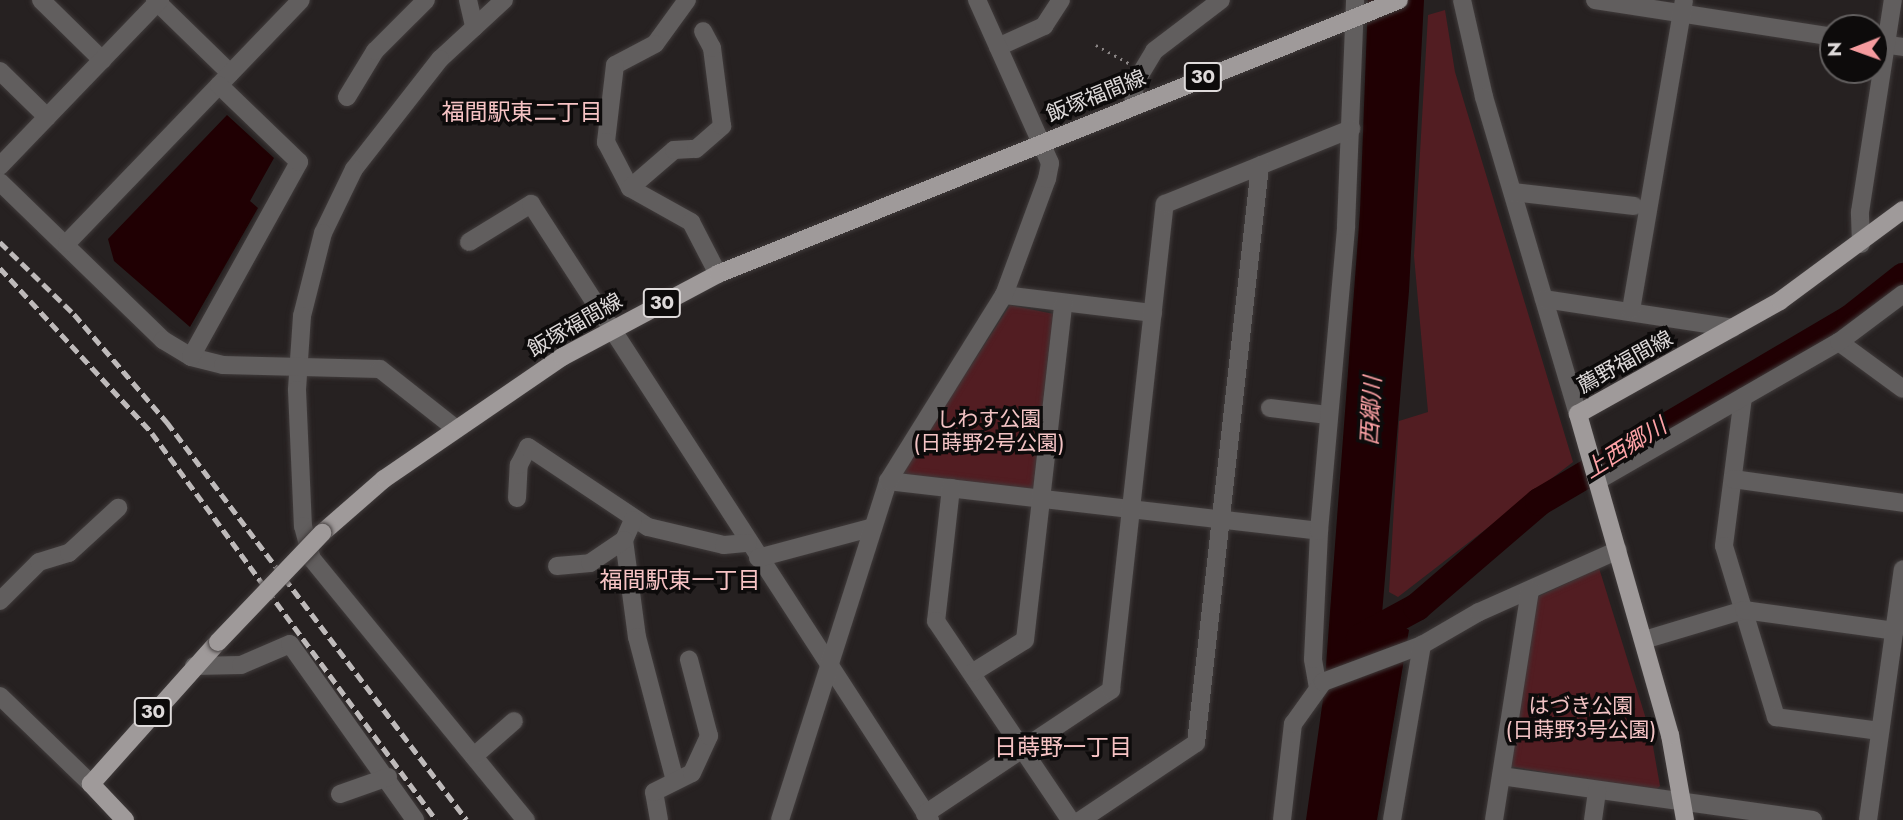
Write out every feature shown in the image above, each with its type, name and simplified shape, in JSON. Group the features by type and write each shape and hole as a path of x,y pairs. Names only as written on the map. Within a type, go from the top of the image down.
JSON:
{"main road":[{"name":"飯塚福間線","path":"90,784 194,667 322,533 455,428 613,327 718,274 1133,106 1358,9 1399,0"},
{"name":"薦野福間線","path":"1684,811 1644,639 1577,414 1733,328 1861,244 1903,210"},
{"path":"90,784 125,820"}],"street":[{"path":"41,0 102,60"},
{"path":"67,243 301,0"},
{"path":"347,97 375,51 426,0"},
{"path":"468,0 474,27"},
{"path":"504,0 440,59 354,169 323,233 296,365 303,526 312,559 526,820"},
{"path":"687,0 654,44 615,65 606,142 630,188 691,222 718,274"},
{"path":"780,820 870,528 888,481 1004,295 1047,179 1050,163 977,0"},
{"path":"998,47 1044,26 1061,0"},
{"path":"1133,106 1142,70 1154,51 1221,0"},
{"path":"1462,0 1513,192 1577,414"},
{"path":"1595,0 1682,7 1819,34"},
{"path":"1889,36 1893,0"},
{"path":"0,166 158,1 299,162 191,357"},
{"path":"1631,310 1682,7"},
{"path":"1320,685 1313,659 1319,531 1358,9"},
{"path":"630,188 674,150 696,149 722,126 712,48 703,31"},
{"path":"0,71 47,117"},
{"path":"1861,244 1860,212 1881,84"},
{"path":"469,242 531,204 613,327 827,669 928,817 1022,749 1111,690 1165,204 1351,129"},
{"path":"1081,820 1196,743 1260,166"},
{"path":"0,182 67,243 163,340 191,357 223,365 380,369 455,428"},
{"path":"1513,192 1634,206"},
{"path":"1596,476 1839,342 1903,294"},
{"path":"1004,295 1153,313"},
{"path":"1544,299 1631,310 1733,328"},
{"path":"972,673 1025,640 1063,304"},
{"path":"1839,342 1902,386"},
{"path":"1743,397 1724,546 1776,718 1880,731"},
{"path":"1270,408 1327,415"},
{"path":"517,498 519,465 528,447 633,520 665,534 748,543"},
{"path":"1733,479 1903,503"},
{"path":"888,481 1319,531"},
{"path":"951,488 936,621 1069,820"},
{"path":"0,601 39,562 69,553 118,508"},
{"path":"557,566 590,563 624,540 633,520"},
{"path":"758,558 870,528"},
{"path":"624,540 650,702 675,781"},
{"path":"1282,820 1293,724 1320,685 1415,648 1530,590 1618,550"},
{"path":"1868,820 1903,569"},
{"path":"1494,820 1530,590"},
{"path":"1644,639 1744,610 1895,631"},
{"path":"194,667 233,667 290,644 388,777 415,820"},
{"path":"1392,820 1415,648"},
{"path":"659,820 653,792 692,773 709,736 689,660"},
{"path":"0,696 90,784"},
{"path":"474,755 514,721"},
{"path":"1502,776 1597,790 1684,811 1813,820"},
{"path":"341,794 388,777"},
{"path":"1593,820 1597,790"}],"path":[{"path":"1096,45 1142,70"}],"green space":[{"path":"1445,10 1455,72 1573,462 1398,597 1389,592 1399,421 1428,412 1414,256 1428,15"},
{"name":"しわす公園 (日蒔野2号公園)","path":"1010,305 1054,314 1037,485 1029,491 905,477 904,469"},
{"name":"はづき公園 (日蒔野3号公園)","path":"1599,568 1651,735 1660,786 1655,791 1508,766 1537,597"}],"water":[{"name":"西郷川","path":"1368,0 1424,0 1409,291 1382,614 1409,630 1377,820 1306,820 1324,692 1360,211"},
{"path":"227,115 274,158 250,201 258,208 190,327 114,261 108,239"}],"waterway":[{"name":"上西郷川","path":"1360,638 1417,607 1539,502 1850,319 1903,277"}],"railway":[{"path":"0,242 74,314 167,422 467,820"},
{"path":"0,268 152,433 436,820"}],"district":[{"name":"福間駅東二丁目","path":"522,112"},
{"name":"福間駅東一丁目","path":"680,580"},
{"name":"日蒔野一丁目","path":"1063,747"}]}
